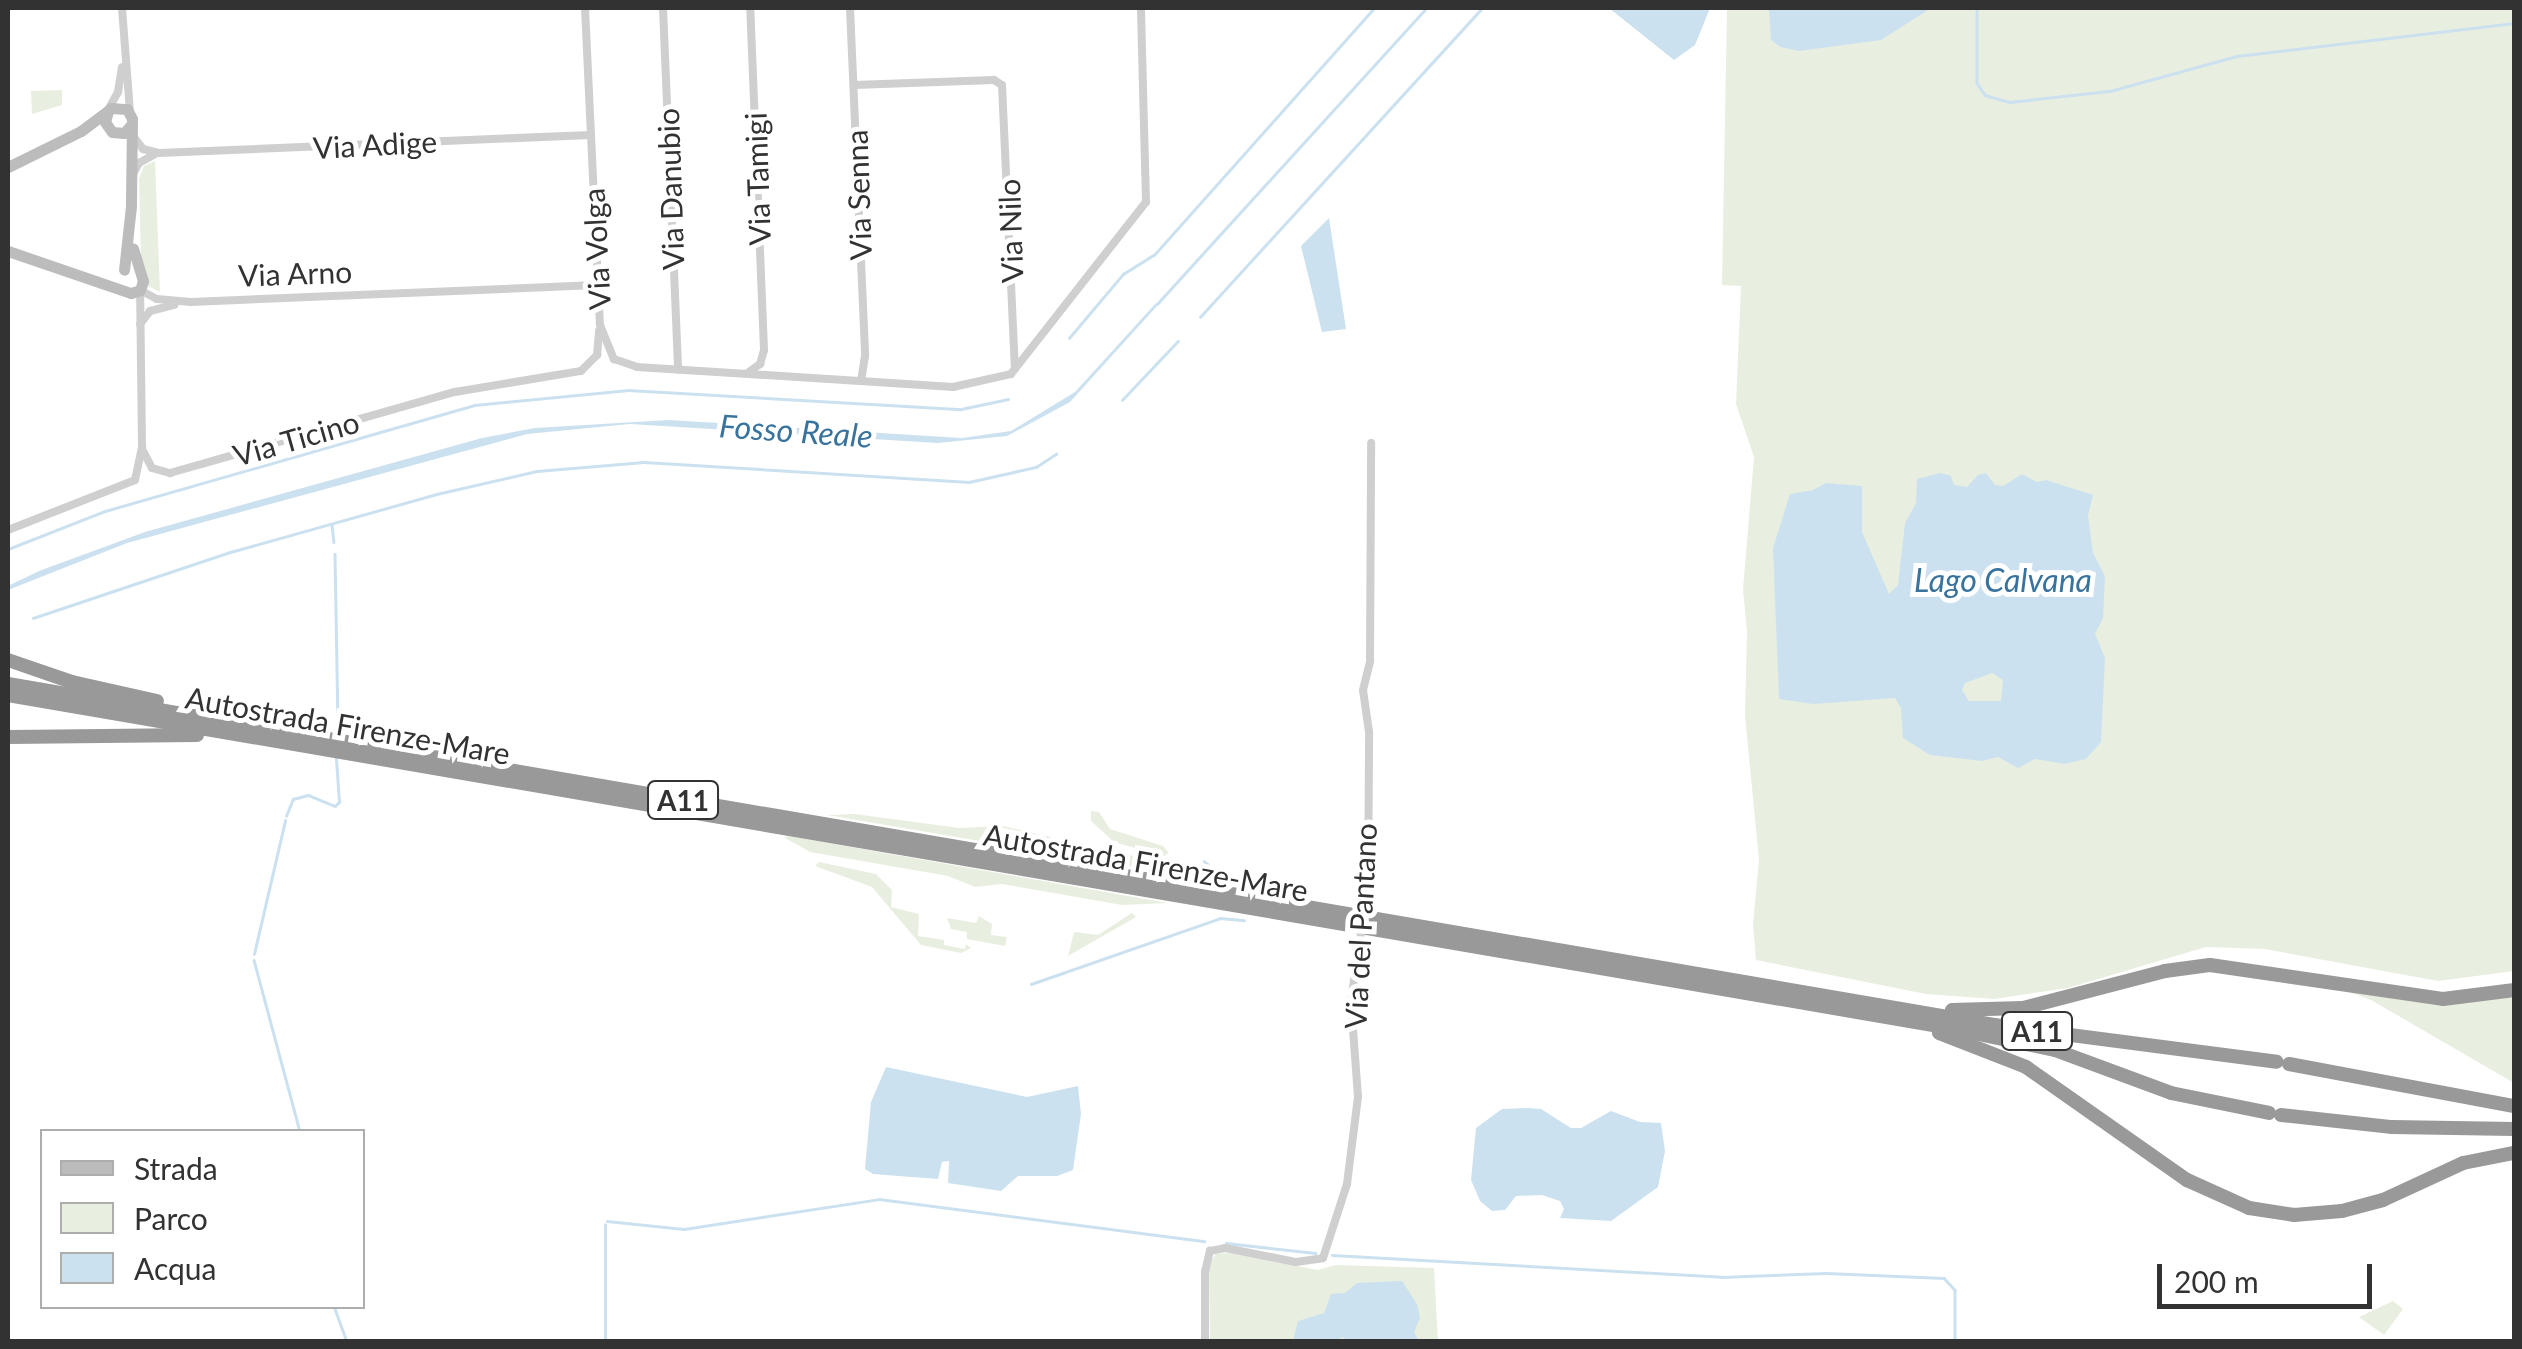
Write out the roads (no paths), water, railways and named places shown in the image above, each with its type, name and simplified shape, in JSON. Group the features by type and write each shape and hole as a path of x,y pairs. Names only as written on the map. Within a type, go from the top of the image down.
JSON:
{"highway":[{"path":"8,660 72,682 347,747"},
{"name":"Autostrada Firenze-Mare","path":"8,684 1895,1018 2055,1050 2172,1093 2275,1114 2392,1128 2514,1130"},
{"name":"Autostrada Firenze-Mare","path":"8,695 347,747 1994,1025 2283,1063 2514,1104"},
{"path":"8,737 197,734 347,747"},
{"path":"1798,991 1991,1011 2054,1002 2165,971 2210,965 2432,998 2484,997 2514,990"},
{"path":"1895,1018 2026,1068 2187,1180 2249,1208 2294,1215 2342,1212 2383,1200 2463,1164 2514,1153"}],"street":[{"path":"120,288 119,278 131,242 131,123 122,8"},
{"name":"Via Volga","path":"585,8 597,285 600,325 607,349 618,362 678,370 861,381"},
{"name":"Via Danubio","path":"662,8 678,370"},
{"name":"Via Tamigi","path":"750,8 764,350"},
{"name":"Via Senna","path":"850,8 865,356 861,381"},
{"path":"861,381 970,386 1006,377 1148,198 1141,8"},
{"path":"124,48 118,92 105,124 114,133 130,173"},
{"name":"Via Nilo","path":"854,85 994,80 1003,88 1015,367"},
{"path":"8,169 81,132 120,106 131,123 137,144 159,153"},
{"path":"114,133 125,132 131,123"},
{"name":"Via Adige","path":"159,153 590,135"},
{"path":"130,188 137,165 159,153"},
{"path":"8,530 131,484 140,470 138,328 143,280 131,242"},
{"name":"Via Arno","path":"11,251 129,293 140,290 157,299 191,302 597,285"},
{"path":"124,270 140,272"},
{"path":"138,328 150,311 191,302"},
{"name":"Via Ticino","path":"142,446 152,468 170,473 455,392 581,371 597,356 600,325"},
{"path":"740,374 757,368 764,350"},
{"path":"764,350 772,369 785,376"},
{"name":"Via del Pantano","path":"1205,1342 1205,1272 1210,1251 1225,1248 1296,1262 1323,1258 1347,1184 1358,1097 1351,1002 1368,894 1370,732 1363,690 1370,661 1371,444"}],"water":[{"path":"1609,8 1710,8 1695,45 1674,60"},
{"path":"1769,8 1931,8 1881,40 1799,51 1780,47 1771,40"},
{"path":"1329,218 1346,329 1322,332 1301,246"},
{"path":"1156,303 1070,402 1007,436 938,443 630,424 527,434 127,543 8,590 8,586 39,571 145,532 482,438 535,428 669,420 962,438 1011,431 1075,392"},
{"name":"Lago Calvana","path":"1941,473 1951,476 1954,485 1967,487 1978,475 1986,473 1995,485 2003,486 2022,474 2037,482 2046,480 2093,495 2088,515 2093,553 2105,576 2103,618 2095,634 2105,658 2101,742 2086,759 2065,764 2035,759 2018,768 1998,757 1982,761 1930,755 1903,738 1901,708 1895,698 1813,704 1779,699 1773,548 1790,494 1826,483 1862,486 1862,532 1889,594 1898,585 1905,523 1916,503 1917,479","holes":["1992,673 2003,680 2001,701 1969,701 1962,690 1965,683"]},
{"path":"886,1067 1027,1097 1078,1086 1081,1114 1073,1170 1057,1176 1018,1176 1001,1191 948,1183 949,1161 942,1162 938,1179 873,1174 865,1169 871,1102"},
{"path":"1502,1109 1541,1109 1571,1128 1581,1128 1611,1111 1640,1122 1661,1123 1665,1151 1658,1187 1611,1221 1560,1218 1564,1209 1560,1201 1542,1195 1516,1196 1505,1210 1492,1211 1480,1201 1471,1180 1476,1128"},
{"path":"1402,1281 1417,1304 1420,1318 1414,1332 1419,1341 1380,1341 1380,1337 1379,1341 1349,1341 1342,1337 1337,1341 1293,1341 1298,1321 1324,1313 1331,1294 1345,1293 1357,1283"}],"waterway":[{"path":"1069,338 1123,274 1154,255 1374,8"},
{"name":"Fosso Reale","path":"1157,304 1426,8"},
{"path":"1200,317 1482,8"},
{"path":"1977,8 1977,83 1985,95 2010,102 2110,91 2237,56 2514,23"},
{"path":"1122,400 1178,341"},
{"path":"8,549 105,511 475,405 628,390 961,409 1008,399"},
{"path":"33,618 227,553 441,493 537,471 644,462 969,482 1036,467 1056,454"},
{"path":"332,524 334,542"},
{"path":"335,554 338,730"},
{"path":"286,816 293,799 308,795 335,806 339,802 336,759"},
{"path":"254,954 285,821"},
{"path":"1204,861 1227,880 1249,885"},
{"path":"1031,984 1220,918 1244,920"},
{"path":"254,960 299,1129"},
{"path":"607,1221 684,1229 879,1199 1204,1241"},
{"path":"605,1225 605,1342"},
{"path":"1226,1243 1315,1253"},
{"path":"1332,1255 1721,1277 1826,1273 1944,1278 1955,1290 1955,1342"},
{"path":"335,1309 347,1342"}]}
